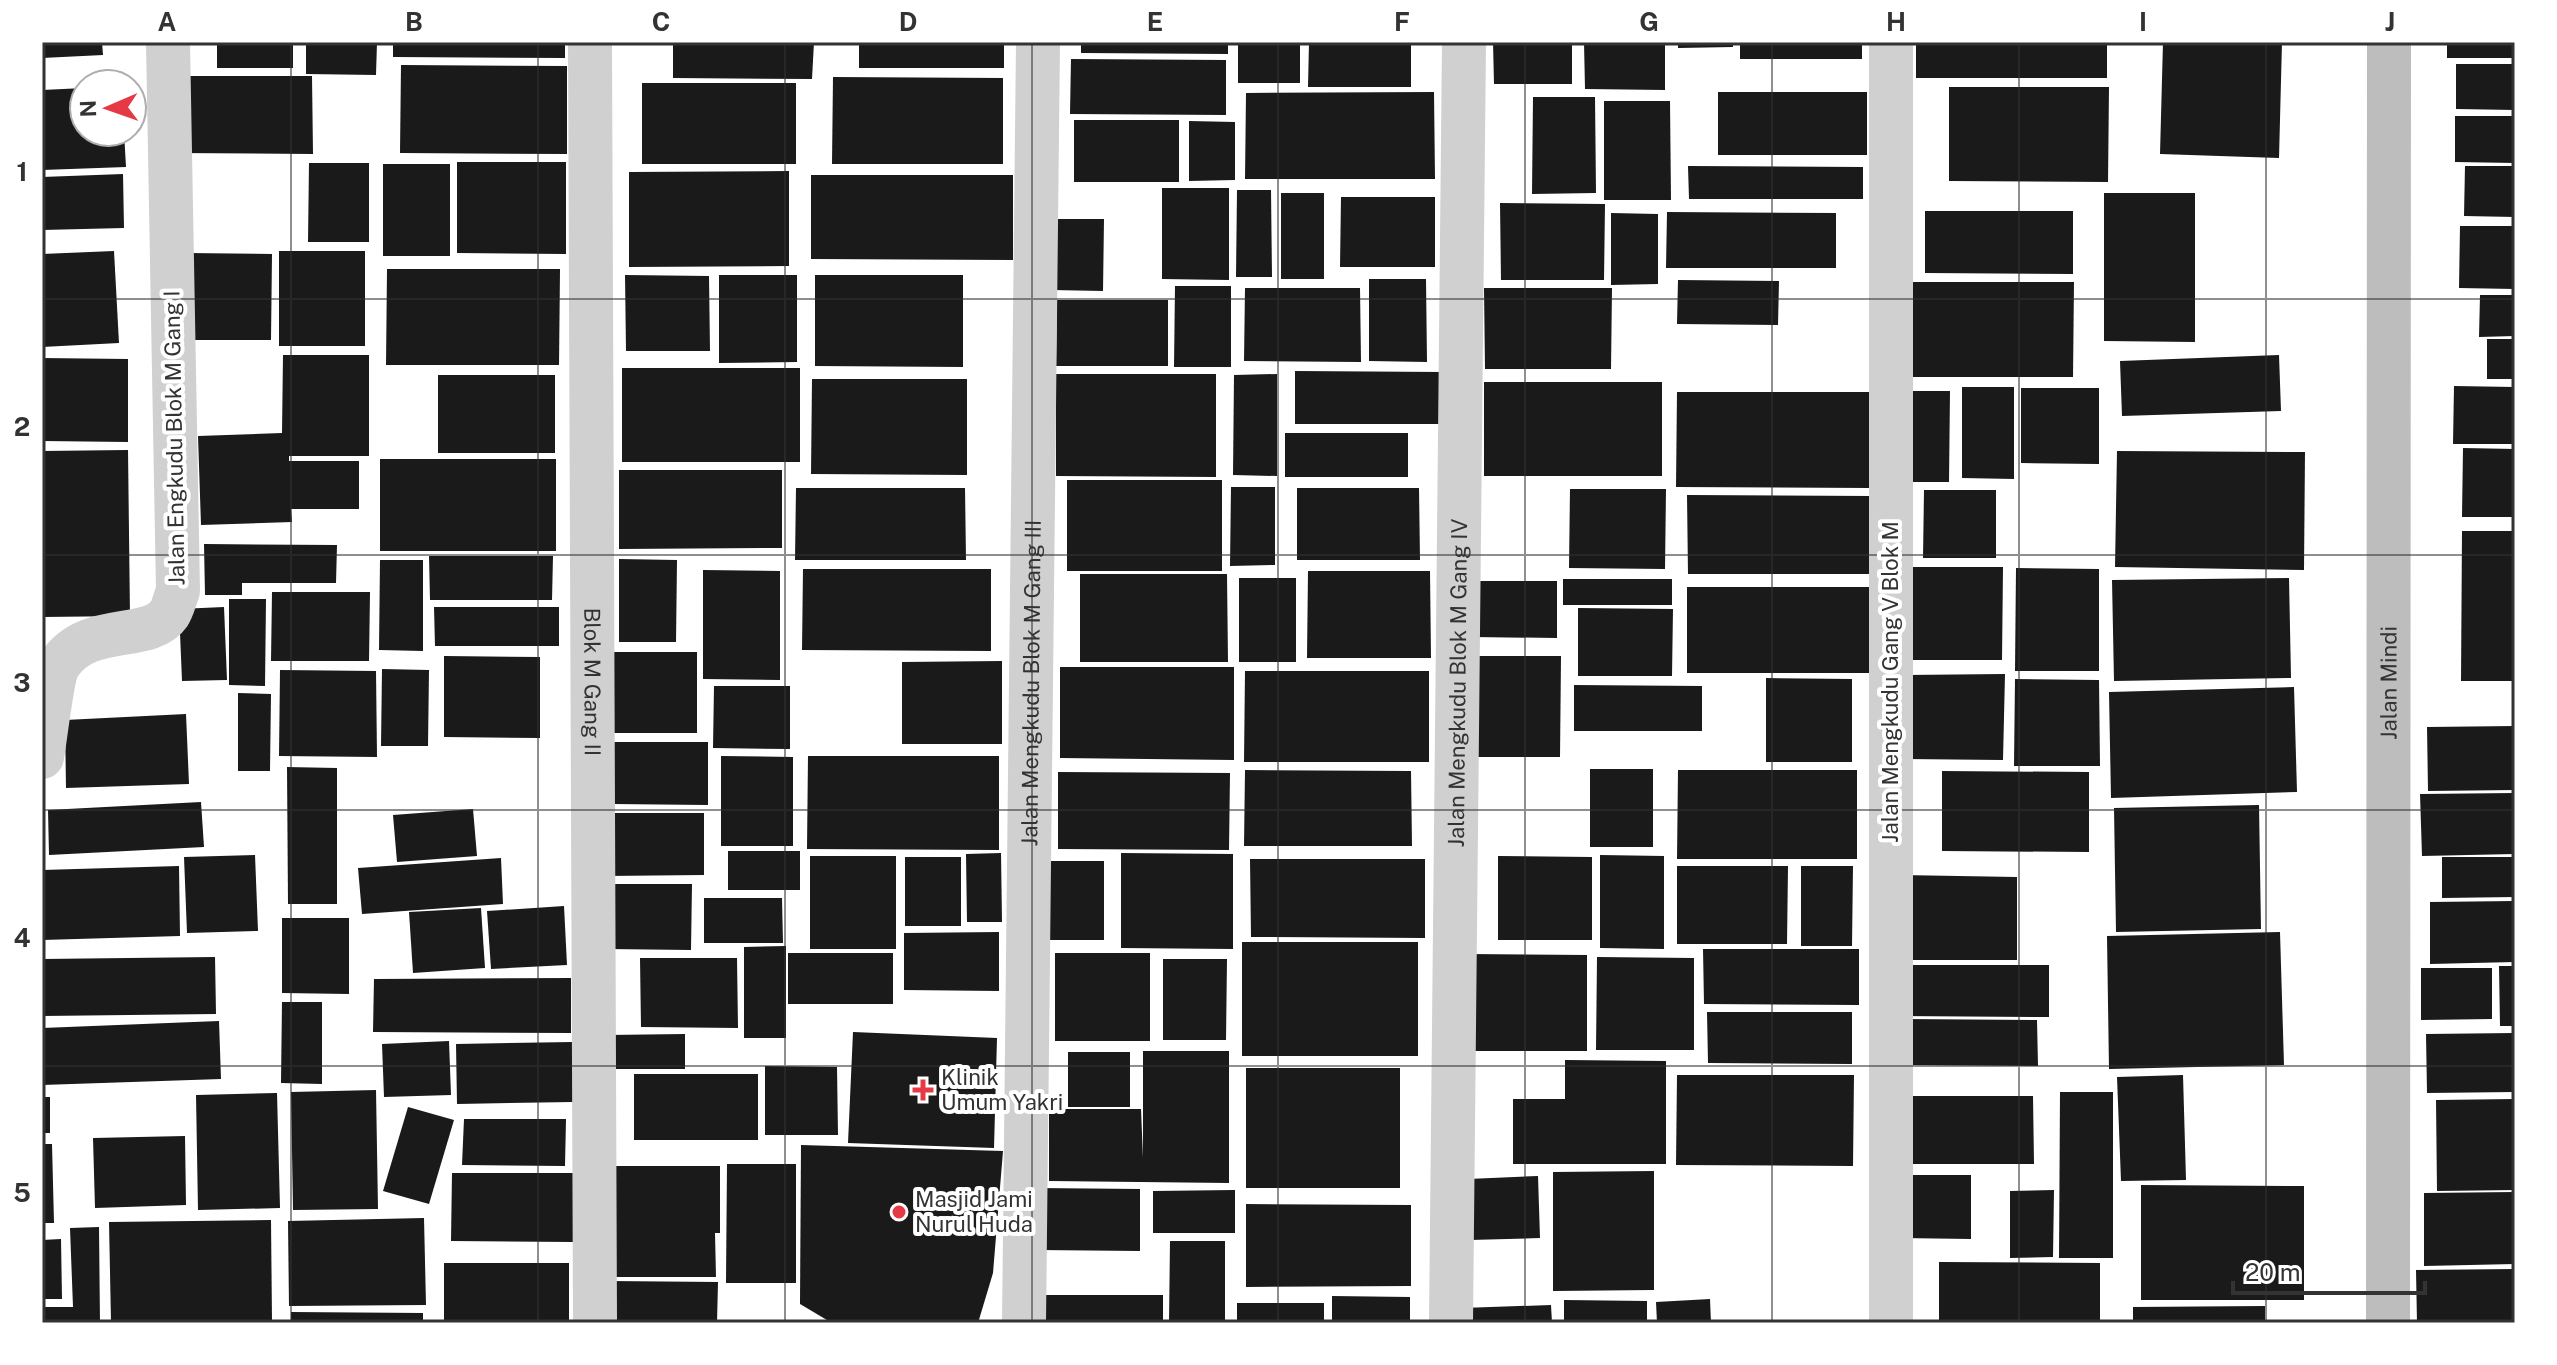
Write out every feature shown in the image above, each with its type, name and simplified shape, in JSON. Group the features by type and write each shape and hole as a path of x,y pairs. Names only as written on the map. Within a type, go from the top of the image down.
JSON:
{"street":[{"name":"Jalan Engkudu Blok M Gang I","path":"42,757 58,666 76,648 103,635 151,628 169,615 178,591 168,42"},
{"name":"Blok M Gang II","path":"590,42 595,1323"},
{"name":"Jalan Mengkudu Blok M Gang III","path":"1024,1323 1038,42"},
{"name":"Jalan Mengkudu Blok M Gang IV","path":"1451,1323 1464,42"},
{"name":"Jalan Mengkudu Gang V Blok M","path":"1891,42 1891,1323"},
{"name":"Jalan Mindi","path":"2388,1323 2389,42"}],"building":[{"path":"42,42 102,42 103,55 42,58"},
{"path":"217,42 293,42 293,68 217,68"},
{"path":"306,42 377,42 376,75 306,74"},
{"path":"393,42 565,42 565,58 393,57"},
{"path":"673,42 814,42 812,79 673,78"},
{"path":"859,42 1004,42 1004,68 859,68"},
{"path":"1081,42 1228,42 1228,54 1081,53"},
{"path":"1238,42 1300,42 1300,83 1238,83"},
{"path":"1309,42 1411,42 1411,87 1308,87"},
{"path":"1493,42 1572,42 1572,84 1494,84"},
{"path":"1584,42 1665,42 1665,90 1585,89"},
{"path":"1678,42 1733,42 1733,47 1678,48"},
{"path":"1740,42 1862,42 1862,59 1740,59"},
{"path":"1916,42 2107,42 2107,78 1916,78"},
{"path":"2163,42 2282,42 2279,158 2160,154"},
{"path":"2447,42 2515,42 2515,58 2447,58"},
{"path":"1071,59 1226,60 1226,115 1070,114"},
{"path":"2456,64 2515,64 2515,110 2456,109"},
{"path":"401,65 567,66 567,154 400,153"},
{"path":"174,76 312,76 313,154 174,153"},
{"path":"833,77 1003,78 1003,164 832,164"},
{"path":"642,83 796,83 796,164 642,164"},
{"path":"1949,87 2109,87 2108,182 1949,181"},
{"path":"68,89 68,148 125,148 126,167 42,170 42,90"},
{"path":"1434,92 1435,179 1245,179 1246,93"},
{"path":"1718,92 1867,92 1867,155 1718,155"},
{"path":"1533,97 1595,97 1596,193 1532,194"},
{"path":"1604,101 1670,101 1671,200 1604,200"},
{"path":"2455,116 2515,116 2515,163 2455,162"},
{"path":"1074,120 1179,120 1179,182 1074,182"},
{"path":"1189,121 1235,122 1235,180 1189,181"},
{"path":"457,162 566,162 566,254 457,253"},
{"path":"309,163 369,163 369,242 308,242"},
{"path":"383,164 450,164 450,256 383,256"},
{"path":"1688,166 1863,167 1863,199 1689,199"},
{"path":"2465,166 2515,166 2515,217 2464,216"},
{"path":"789,171 789,266 629,267 629,172"},
{"path":"123,174 124,228 42,230 42,177"},
{"path":"811,175 1013,175 1013,260 811,259"},
{"path":"1162,188 1229,188 1229,280 1162,279"},
{"path":"1237,190 1271,190 1272,277 1236,277"},
{"path":"1281,193 1324,193 1324,279 1281,279"},
{"path":"2104,193 2195,193 2195,342 2104,341"},
{"path":"1341,197 1435,197 1435,267 1340,267"},
{"path":"1500,203 1605,204 1604,280 1501,280"},
{"path":"1925,211 2073,211 2073,274 1925,273"},
{"path":"1667,212 1836,213 1836,268 1666,268"},
{"path":"1611,213 1658,214 1658,284 1611,285"},
{"path":"1052,219 1104,219 1103,291 1051,290"},
{"path":"2460,226 2515,226 2515,289 2459,288"},
{"path":"114,251 119,343 42,347 42,254"},
{"path":"279,251 365,251 365,346 279,346"},
{"path":"186,253 272,254 271,340 185,340"},
{"path":"387,269 560,269 559,365 386,365"},
{"path":"625,275 709,276 710,351 626,351"},
{"path":"719,275 797,275 797,362 719,363"},
{"path":"815,275 963,275 963,367 815,366"},
{"path":"1369,279 1426,279 1427,362 1369,361"},
{"path":"1678,280 1779,281 1778,325 1677,324"},
{"path":"1912,282 2074,282 2073,377 1911,377"},
{"path":"1175,286 1231,286 1231,367 1174,367"},
{"path":"1245,288 1360,288 1361,362 1244,361"},
{"path":"1484,288 1612,288 1611,369 1485,369"},
{"path":"2480,295 2515,295 2515,336 2479,337"},
{"path":"1057,300 1168,300 1168,366 1056,366"},
{"path":"2487,339 2515,339 2515,379 2487,379"},
{"path":"283,355 369,355 369,456 289,456 289,461 359,461 359,509 291,509 292,522 201,525 198,436 282,433"},
{"path":"2279,355 2281,411 2122,416 2120,361"},
{"path":"42,358 128,359 128,442 42,441"},
{"path":"622,368 800,368 800,462 622,462"},
{"path":"1295,371 1442,372 1443,424 1295,424"},
{"path":"1056,374 1216,374 1216,477 1056,476"},
{"path":"1277,374 1277,476 1233,475 1234,375"},
{"path":"438,375 555,375 555,453 438,453"},
{"path":"812,379 967,379 967,475 811,474"},
{"path":"1484,382 1662,382 1662,476 1484,476"},
{"path":"2454,386 2515,387 2515,444 2453,444"},
{"path":"1962,387 2014,387 2014,479 1962,478"},
{"path":"2021,388 2099,388 2099,464 2021,463"},
{"path":"1899,391 1950,391 1949,482 1899,482"},
{"path":"1677,392 1871,392 1871,488 1676,487"},
{"path":"1285,433 1408,433 1408,477 1285,477"},
{"path":"2463,448 2515,449 2515,517 2462,517"},
{"path":"128,450 130,616 42,617 42,451"},
{"path":"2117,451 2305,452 2304,570 2115,567"},
{"path":"380,459 556,459 556,551 380,551"},
{"path":"619,470 782,470 782,548 619,549"},
{"path":"1067,480 1222,480 1222,571 1067,571"},
{"path":"1231,487 1275,487 1275,565 1230,566"},
{"path":"796,488 965,488 966,560 795,560"},
{"path":"1297,488 1419,488 1420,560 1297,560"},
{"path":"1570,489 1666,489 1665,569 1569,568"},
{"path":"1924,490 1996,490 1996,558 1923,558"},
{"path":"1687,495 1871,496 1870,574 1688,574"},
{"path":"2462,531 2515,531 2515,681 2461,681"},
{"path":"204,544 337,545 336,583 242,583 242,595 205,595"},
{"path":"429,556 553,556 552,600 430,600"},
{"path":"619,559 677,560 676,642 619,642"},
{"path":"380,560 423,560 423,651 379,650"},
{"path":"1906,567 2003,567 2002,660 1906,660"},
{"path":"2016,568 2099,569 2099,671 2015,671"},
{"path":"803,569 991,569 991,651 802,650"},
{"path":"703,570 780,571 780,680 703,679"},
{"path":"1308,571 1430,571 1431,658 1307,658"},
{"path":"1080,574 1227,574 1228,662 1080,662"},
{"path":"1239,578 1296,578 1296,662 1239,662"},
{"path":"2289,578 2291,678 2114,681 2112,580"},
{"path":"1563,579 1672,579 1672,605 1563,605"},
{"path":"1473,581 1557,581 1557,638 1473,637"},
{"path":"1687,587 1871,587 1870,673 1687,673"},
{"path":"272,592 370,592 369,661 271,661"},
{"path":"229,599 266,599 265,686 229,685"},
{"path":"224,607 227,680 182,681 179,609"},
{"path":"434,607 559,607 559,646 435,646"},
{"path":"1578,608 1673,609 1672,676 1578,676"},
{"path":"608,652 697,652 697,733 608,733"},
{"path":"444,656 540,657 540,738 444,737"},
{"path":"1472,656 1561,656 1560,757 1472,757"},
{"path":"1002,661 1002,744 902,744 902,662"},
{"path":"1060,667 1234,667 1234,760 1060,758"},
{"path":"382,669 429,670 428,746 381,746"},
{"path":"280,670 376,671 377,757 279,756"},
{"path":"1245,671 1429,671 1429,762 1244,762"},
{"path":"2005,674 2003,760 1905,759 1905,675"},
{"path":"1766,678 1852,679 1852,762 1766,762"},
{"path":"2015,679 2099,680 2100,766 2014,766"},
{"path":"1574,685 1702,686 1702,731 1574,731"},
{"path":"714,686 790,686 790,749 713,748"},
{"path":"2294,687 2297,792 2111,798 2109,692"},
{"path":"238,693 271,694 270,771 238,771"},
{"path":"186,714 189,784 66,788 65,720"},
{"path":"2515,726 2515,790 2428,791 2427,727"},
{"path":"612,742 708,742 708,805 612,804"},
{"path":"721,756 793,757 793,846 721,846"},
{"path":"808,756 999,756 999,850 807,849"},
{"path":"287,767 337,768 337,904 288,904"},
{"path":"1590,769 1653,769 1653,847 1590,847"},
{"path":"1245,770 1411,771 1412,846 1244,846"},
{"path":"1678,770 1857,770 1857,859 1677,859"},
{"path":"1942,771 2089,772 2089,852 1942,851"},
{"path":"1058,772 1230,773 1229,850 1058,849"},
{"path":"2515,793 2515,854 2422,856 2420,794"},
{"path":"201,802 204,847 49,855 48,810"},
{"path":"2259,805 2261,929 2116,932 2114,808"},
{"path":"473,809 477,856 397,862 393,815"},
{"path":"605,813 704,813 704,875 605,876"},
{"path":"728,851 800,851 800,890 728,890"},
{"path":"1001,853 1002,922 967,922 966,854"},
{"path":"1121,853 1233,854 1233,949 1121,948"},
{"path":"255,855 258,931 187,933 184,857"},
{"path":"1600,855 1664,856 1664,949 1600,948"},
{"path":"810,856 896,856 896,949 810,949"},
{"path":"1498,856 1592,857 1592,940 1498,940"},
{"path":"905,857 961,857 961,926 905,926"},
{"path":"2442,857 2515,857 2515,897 2442,898"},
{"path":"501,858 503,904 362,914 358,868"},
{"path":"1250,859 1425,859 1425,938 1251,937"},
{"path":"1045,861 1104,861 1104,940 1045,940"},
{"path":"179,866 180,936 42,940 42,870"},
{"path":"1677,866 1788,866 1787,944 1677,944"},
{"path":"1801,866 1853,866 1852,946 1801,946"},
{"path":"1900,875 2017,877 2017,960 1900,960"},
{"path":"608,884 692,884 691,950 607,949"},
{"path":"704,898 782,898 783,943 704,943"},
{"path":"2515,901 2515,962 2430,964 2430,902"},
{"path":"564,906 567,965 491,969 487,911"},
{"path":"481,908 485,968 413,973 409,912"},
{"path":"282,918 349,918 349,994 282,993"},
{"path":"999,932 999,991 904,990 904,933"},
{"path":"2280,932 2284,1065 2109,1069 2107,936"},
{"path":"1242,942 1418,942 1418,1056 1242,1056"},
{"path":"786,946 786,1038 744,1038 744,947"},
{"path":"1703,949 1859,949 1859,1005 1704,1004"},
{"path":"788,953 893,953 893,1004 788,1004"},
{"path":"1055,953 1150,953 1150,1041 1055,1041"},
{"path":"1467,954 1587,955 1587,1051 1467,1051"},
{"path":"215,957 216,1014 42,1016 42,959"},
{"path":"1597,957 1694,958 1694,1050 1596,1050"},
{"path":"640,958 737,958 738,1028 641,1027"},
{"path":"1163,959 1227,959 1226,1040 1163,1040"},
{"path":"1898,965 2049,965 2049,1017 1897,1016"},
{"path":"2499,966 2515,966 2515,1026 2500,1026"},
{"path":"2421,968 2492,968 2492,1019 2421,1020"},
{"path":"571,978 571,1033 373,1032 374,979"},
{"path":"282,1002 322,1002 322,1084 281,1083"},
{"path":"1707,1012 1852,1012 1852,1064 1708,1063"},
{"path":"1902,1019 2037,1020 2038,1066 1901,1065"},
{"path":"219,1021 221,1079 42,1085 42,1028"},
{"name":"Klinik Umum Yakri","path":"853,1032 997,1038 994,1148 848,1143"},
{"path":"2515,1033 2515,1092 2427,1093 2426,1034"},
{"path":"685,1034 685,1069 606,1069 607,1035"},
{"path":"449,1041 451,1095 384,1097 382,1044"},
{"path":"573,1042 573,1102 457,1104 456,1044"},
{"path":"1143,1051 1229,1051 1229,1183 1049,1181 1049,1109 1141,1109 1143,1158"},
{"path":"1068,1052 1130,1052 1130,1107 1068,1107"},
{"path":"1565,1060 1666,1061 1666,1164 1513,1164 1513,1099 1565,1099"},
{"path":"765,1066 837,1067 838,1135 765,1135"},
{"path":"1246,1068 1400,1068 1400,1188 1246,1188"},
{"path":"634,1074 758,1074 758,1140 634,1140"},
{"path":"1677,1075 1854,1075 1853,1166 1676,1165"},
{"path":"2183,1075 2186,1180 2121,1181 2117,1077"},
{"path":"376,1090 378,1209 293,1210 291,1092"},
{"path":"2060,1092 2113,1092 2113,1258 2059,1258"},
{"path":"277,1093 280,1208 198,1210 196,1095"},
{"path":"1906,1096 2033,1096 2034,1164 1906,1164"},
{"path":"42,1097 50,1097 50,1133 42,1133"},
{"path":"2515,1099 2515,1190 2437,1191 2436,1100"},
{"path":"408,1107 454,1120 429,1204 383,1191"},
{"path":"464,1119 566,1119 565,1166 462,1165"},
{"path":"185,1136 186,1205 95,1208 93,1138"},
{"path":"42,1144 52,1144 54,1223 42,1223"},
{"name":"Masjid Jami Nurul Huda","path":"801,1145 1003,1151 993,1273 978,1323 832,1323 800,1304"},
{"path":"727,1164 796,1164 796,1283 726,1283"},
{"path":"602,1166 720,1166 720,1233 715,1233 716,1277 602,1277"},
{"path":"1654,1171 1654,1290 1553,1291 1553,1172"},
{"path":"452,1173 573,1173 574,1242 451,1241"},
{"path":"1901,1175 1971,1175 1971,1239 1900,1238"},
{"path":"1538,1176 1540,1238 1470,1240 1468,1179"},
{"path":"2141,1185 2304,1186 2304,1300 2141,1300"},
{"path":"1037,1188 1140,1189 1140,1251 1037,1250"},
{"path":"1235,1190 1235,1233 1153,1233 1153,1191"},
{"path":"2054,1190 2053,1257 2010,1258 2010,1191"},
{"path":"2515,1192 2515,1264 2424,1266 2424,1193"},
{"path":"1246,1204 1411,1205 1411,1286 1246,1287"},
{"path":"424,1218 426,1305 289,1306 288,1221"},
{"path":"271,1220 272,1321 111,1322 109,1222"},
{"path":"99,1227 100,1323 42,1323 42,1307 73,1307 70,1228"},
{"path":"61,1239 62,1299 42,1299 42,1240"},
{"path":"1170,1241 1225,1241 1225,1323 1169,1323"},
{"path":"1939,1262 2100,1263 2100,1323 1939,1323"},
{"path":"444,1263 569,1263 569,1323 444,1323"},
{"path":"2515,1269 2515,1323 2417,1323 2416,1270"},
{"path":"609,1281 718,1282 717,1323 610,1323"},
{"path":"1032,1295 1163,1295 1163,1323 1032,1323"},
{"path":"1332,1296 1410,1297 1410,1323 1332,1323"},
{"path":"1710,1299 1711,1323 1657,1323 1656,1302"},
{"path":"1564,1300 1647,1301 1647,1323 1564,1323"},
{"path":"1237,1303 1324,1303 1324,1323 1237,1323"},
{"path":"1551,1305 1552,1323 1462,1323 1462,1308"},
{"path":"2265,1306 2265,1323 2133,1323 2133,1307"},
{"path":"291,1312 423,1313 423,1323 291,1323"}],"place":[{"name":"Klinik Umum Yakri","path":"923,1090"},
{"name":"Masjid Jami Nurul Huda","path":"899,1212"}]}
